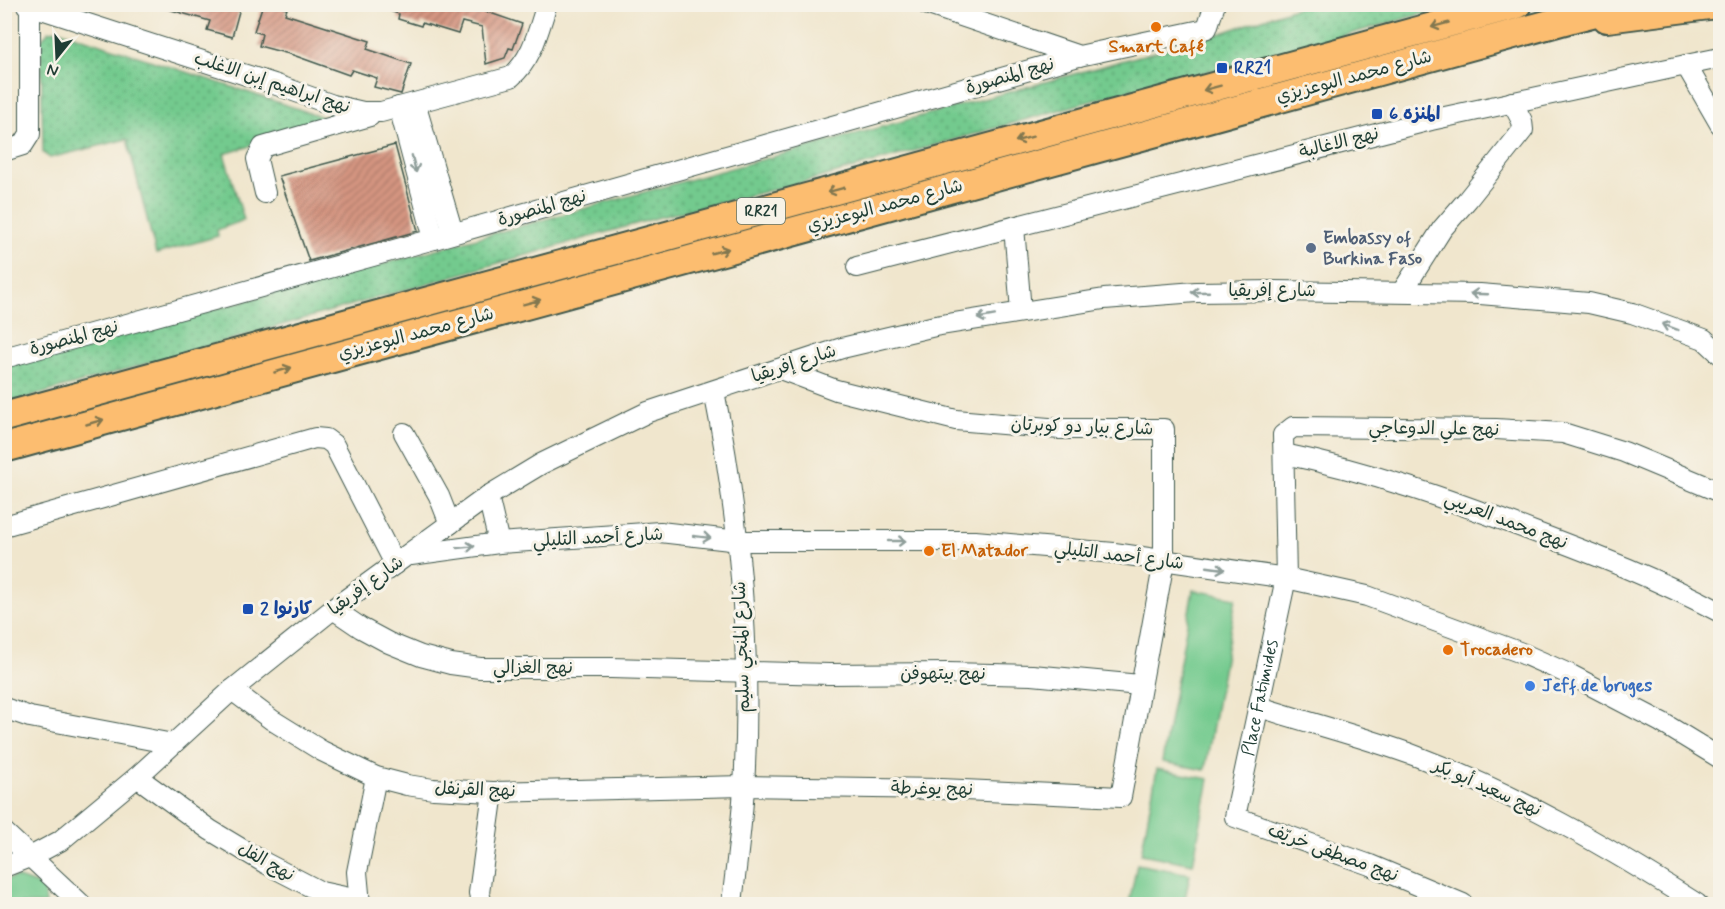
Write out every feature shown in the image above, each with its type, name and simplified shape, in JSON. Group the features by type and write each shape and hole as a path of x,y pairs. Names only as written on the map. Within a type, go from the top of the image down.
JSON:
{"highway":[{"name":"شارع محمد البوعزيزي","path":"4,417 1517,4"},
{"name":"شارع محمد البوعزيزي","path":"4,448 1628,4"},
{"path":"1572,18 1606,18 1717,4"}],"street":[{"name":"نهج ابراهيم إبن الاغلب","path":"28,5 274,84 341,108 363,112 399,107 511,77 522,68 530,54 547,4"},
{"path":"926,4 1079,56"},
{"name":"نهج المنصورة","path":"4,358 453,234 1079,56 1201,30 1207,28 1215,4"},
{"path":"4,151 23,145 30,134 28,5"},
{"name":"نهج الاغالبة","path":"857,267 1421,122 1720,58"},
{"path":"1676,67 1720,124"},
{"path":"1402,292 1442,229 1522,130 1522,121 1512,102"},
{"path":"265,193 258,159 263,147 399,107"},
{"path":"399,107 453,234"},
{"path":"399,107 434,239"},
{"path":"1014,227 1021,311"},
{"name":"شارع إفريقيا","path":"4,867 32,856 60,841 137,777 232,690 333,609 488,496 541,464 648,412 842,348 935,326 1104,299 1196,291 1402,292 1480,294 1589,303 1632,313 1712,342 1720,354"},
{"name":"شارع بيار دو كوبرتان","path":"780,369 836,390 956,420 1060,429 1164,429 1164,561 1121,796"},
{"name":"شارع المنجي سليم","path":"714,391 728,460 739,541 745,672 744,786 732,904"},
{"name":"نهج علي الدوعاجي","path":"1286,578 1283,435 1293,427 1496,429 1563,434 1624,452 1720,492"},
{"path":"404,434 439,496 450,524"},
{"path":"4,526 315,438 326,439 334,445 402,559"},
{"name":"نهج محمد العريبي","path":"1284,454 1357,471 1451,499 1583,550 1676,590 1720,612"},
{"path":"488,496 499,543"},
{"name":"شارع أحمد التليلي","path":"402,559 499,543 660,532 739,541 975,541 1114,553 1286,578 1367,596 1519,652 1571,675 1661,722 1720,758"},
{"name":"Place Fatimides","path":"1235,817 1286,578"},
{"name":"نهج الغزالي","path":"333,609 390,644 421,656 452,664 480,668 611,668 745,672"},
{"name":"نهج بيتهوفن","path":"745,672 1032,675 1140,685"},
{"name":"نهج القرنفل","path":"232,690 282,727 322,751 376,777 407,785 433,789 493,792 744,786"},
{"name":"نهج سعيد أبو بكر","path":"1260,707 1416,756 1508,795 1595,841 1697,904"},
{"path":"4,708 30,717 173,744"},
{"name":"نهج الفل","path":"137,777 210,830 265,863 321,892 360,902 357,872 376,777"},
{"name":"نهج يوغرطة","path":"744,786 941,789 1121,796"},
{"path":"482,904 478,893 493,792"},
{"name":"نهج مصطفى خريّف","path":"1235,817 1370,865 1463,904"},
{"path":"4,832 32,856 61,895 81,904"}],"green space":[{"path":"1304,5 1471,5 1418,15 1255,60 1116,94 797,184 660,217 5,404 5,365 379,265 1216,35"},
{"path":"58,30 320,116 323,124 224,154 244,220 217,230 218,236 156,254 127,139 50,158 43,153 41,40 49,31"},
{"path":"1193,590 1236,598 1205,770 1162,762"},
{"path":"1157,769 1209,779 1193,864 1141,854"},
{"path":"1137,864 1190,874 1184,904 1129,904"},
{"path":"16,877 44,887 46,904 5,904 5,880"}],"building":[{"path":"165,4 241,4 232,37 207,30 210,21 164,8"},
{"path":"263,4 272,4 287,9 285,14 370,41 367,49 411,64 401,94 374,87 377,78 352,70 349,75 293,55 259,46 262,34 254,31"},
{"path":"378,4 464,4 522,24 513,49 509,48 505,58 486,64 482,27 462,22 458,34 422,23 421,26 398,19 399,14 377,7"},
{"path":"395,145 418,231 309,261 279,176"}],"place":[{"name":"Smart Café","path":"1156,27"},
{"name":"RR21","path":"1222,68"},
{"name":"المنزه 6","path":"1377,114"},
{"name":"Embassy of Burkina Faso","path":"1311,248"},
{"name":"El Matador","path":"929,551"},
{"name":"كارنوا 2","path":"248,609"},
{"name":"Trocadero","path":"1448,650"},
{"name":"Jeff de bruges","path":"1530,686"}]}
